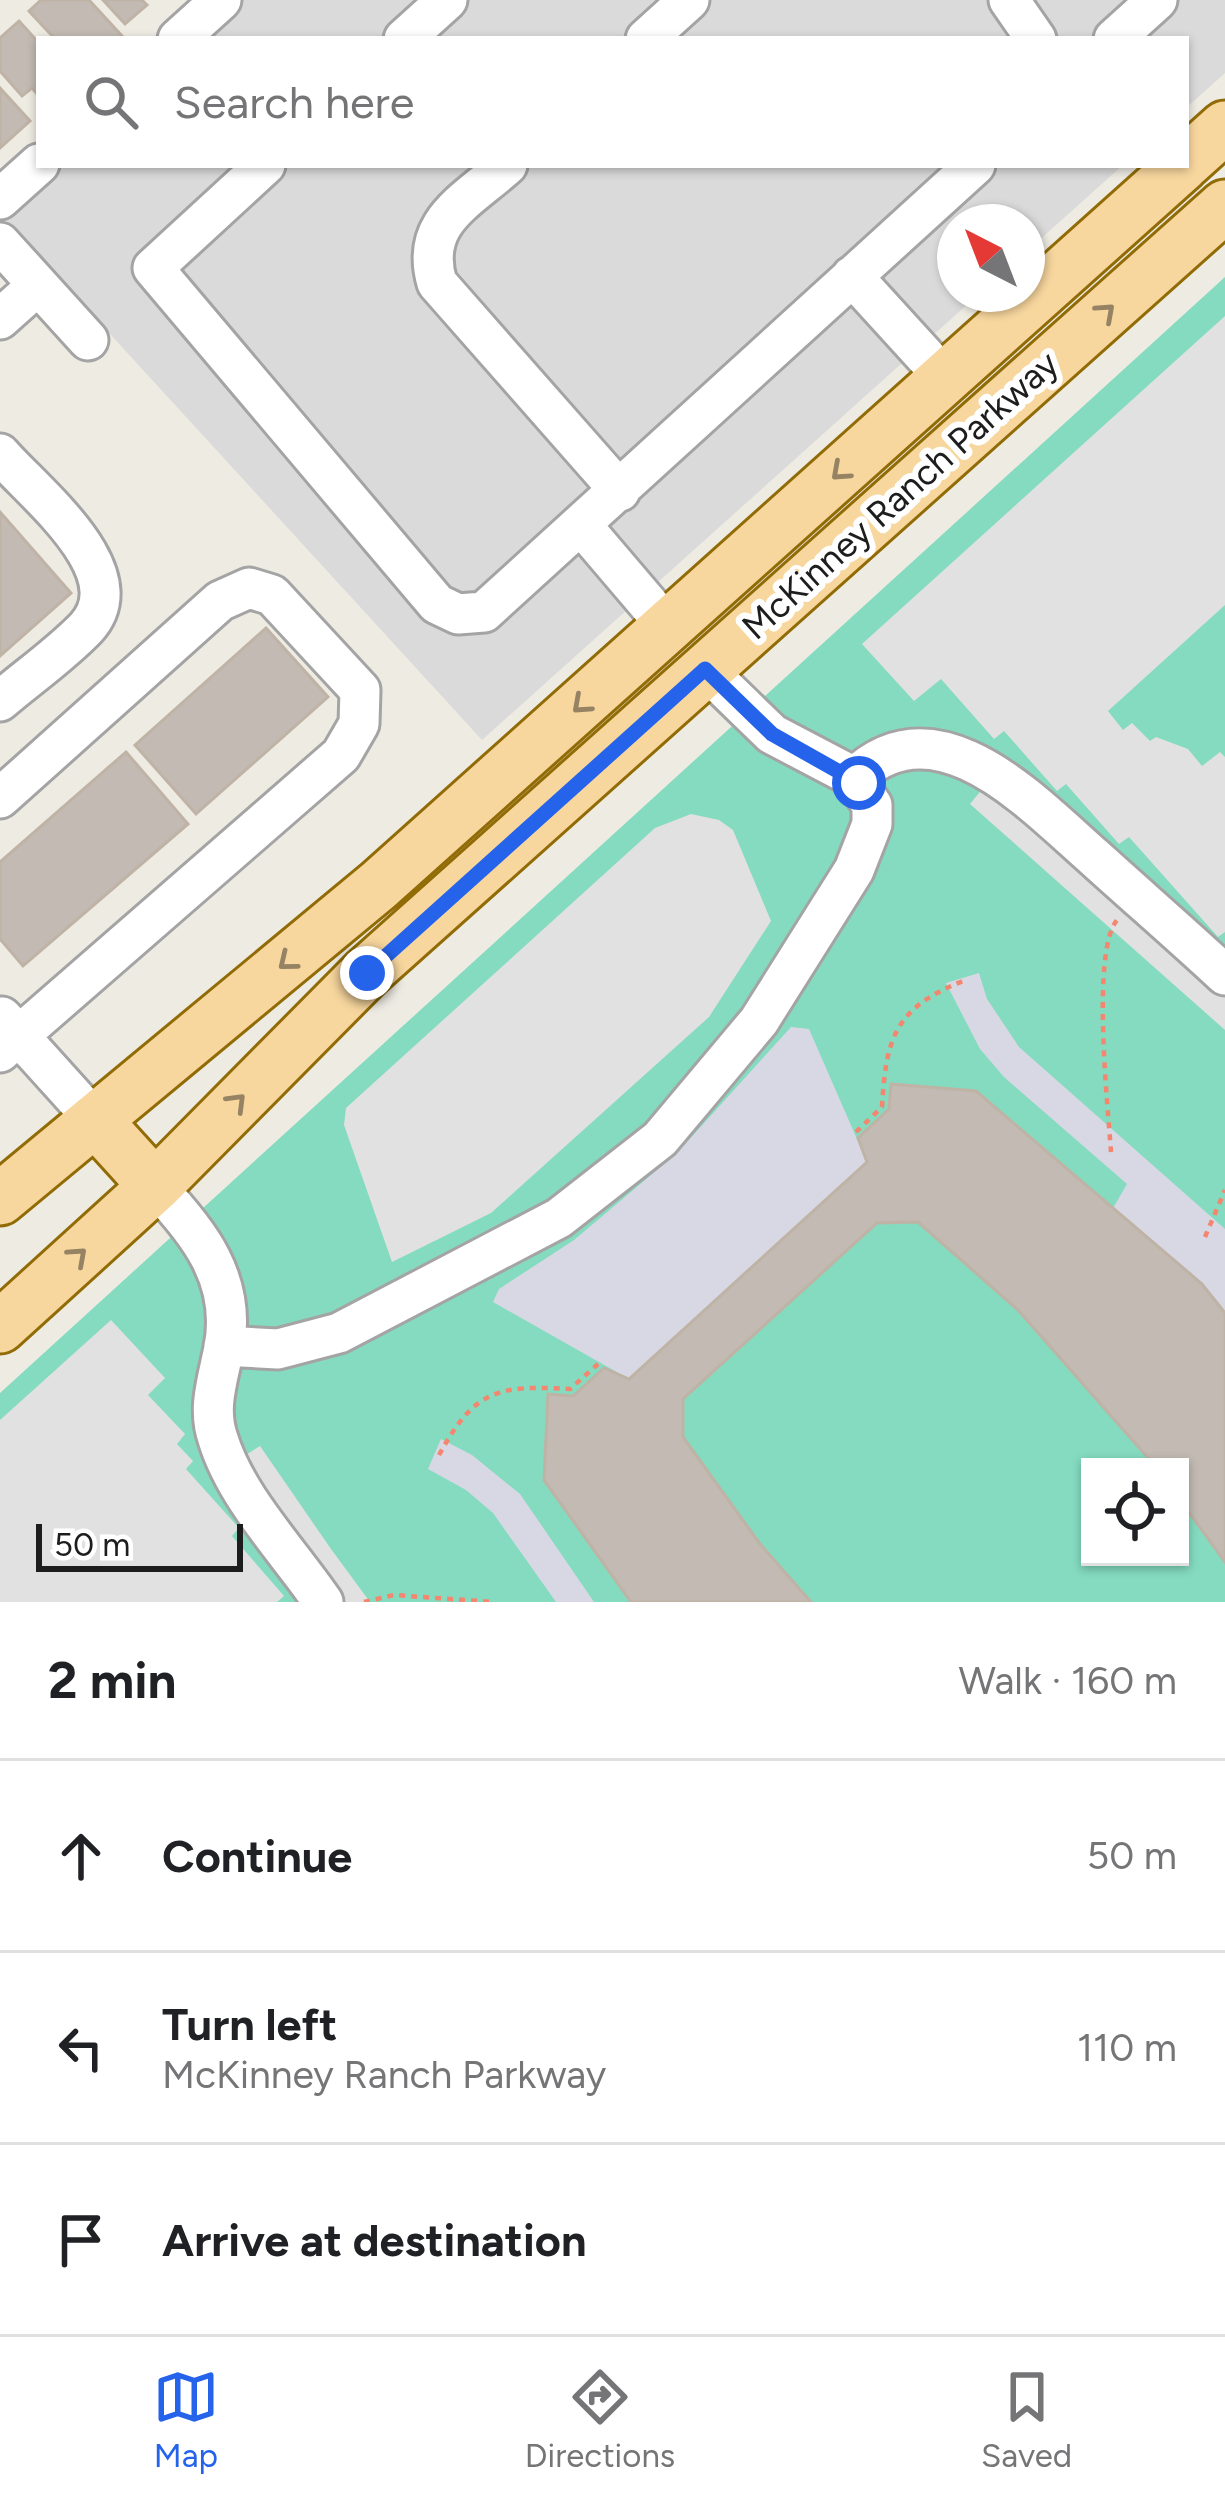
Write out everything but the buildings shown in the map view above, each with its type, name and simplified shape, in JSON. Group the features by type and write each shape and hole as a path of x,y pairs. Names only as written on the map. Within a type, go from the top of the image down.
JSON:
{"main road":[{"name":"McKinney Ranch Parkway","path":"1189,160 1225,128"},
{"name":"McKinney Ranch Parkway","path":"0,1199 380,886 1180,168"},
{"name":"McKinney Ranch Parkway","path":"0,1327 155,1186 367,973 1225,206"},
{"path":"668,627 705,669"},
{"path":"95,1120 155,1186"}],"street":[{"path":"181,36 221,0"},
{"path":"407,36 447,0"},
{"path":"649,36 689,0"},
{"path":"1009,0 1034,36"},
{"path":"1117,36 1157,0"},
{"path":"0,199 36,167"},
{"path":"263,168 153,268 437,604 458,614 484,612 972,168"},
{"path":"504,168 435,230 429,257 437,284 620,491"},
{"path":"0,242 88,340"},
{"path":"852,276 945,378"},
{"path":"0,319 38,285"},
{"path":"0,454 94,559 104,594 89,625 0,701"},
{"path":"582,526 668,627"},
{"path":"0,797 220,601 249,588 272,595 360,690 359,724 341,755 6,1034 95,1120"},
{"path":"224,1346 278,1349 351,1328 559,1218 659,1139 759,1021 854,870 873,816 869,797 854,778 772,734 705,669"},
{"path":"854,778 886,753 924,750 964,758 1004,779 1225,975"},
{"path":"155,1186 211,1254 226,1307 213,1400 217,1438 236,1477 323,1602"}],"path":[{"path":"1111,1152 1103,1037 1107,950 1111,927 1138,896"},
{"path":"856,1132 882,1107 887,1046 903,1019 923,1001 963,981"},
{"path":"1205,1237 1225,1190"},
{"path":"439,1455 464,1413 485,1397 511,1387 570,1389 598,1364"},
{"path":"364,1602 394,1595 493,1602"}],"shaded area":[{"path":"239,0 1225,0 1225,73 1189,105 1189,36 198,36"},
{"path":"51,168 1120,168 1045,235 1045,204 937,204 937,312 959,312 482,740 0,214"},
{"path":"1225,316 1225,605 1108,711 1123,730 1132,723 1150,741 1156,737 1188,749 1202,766 1220,752 1225,757 1225,932 1218,937 1129,837 1119,844 1066,784 1057,791 1004,731 994,739 941,679 914,701 862,644"},
{"path":"1004,762 1225,958 1225,1030 970,804"},
{"path":"691,814 719,820 733,830 771,921 709,1017 491,1213 392,1262 344,1125 346,1108 655,828"},
{"path":"979,973 987,999 1019,1047 1225,1229 1225,1313 1202,1284 1112,1210 1127,1184 1004,1077 980,1049 946,983"},
{"path":"791,1027 809,1029 867,1162 629,1379 493,1302 499,1289 574,1240 677,1153"},
{"path":"111,1320 165,1378 148,1395 185,1434 177,1444 193,1461 186,1469 239,1528 232,1536 284,1596 277,1602 0,1602 0,1420"},
{"path":"441,1439 472,1455 520,1494 594,1602 556,1602 493,1513 466,1490 428,1469"},
{"path":"260,1446 370,1602 304,1602 217,1473"}],"green space":[{"path":"1225,277 1225,1602 0,1602 0,1393"}],"route":[{"path":"367,973 705,669 772,734 859,783"}]}
